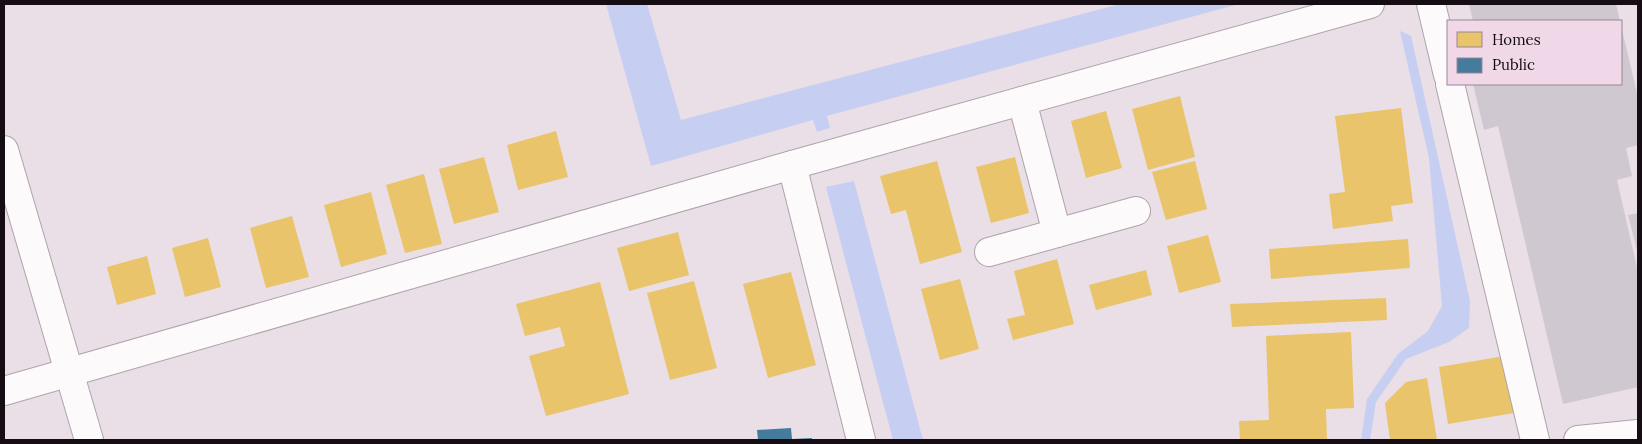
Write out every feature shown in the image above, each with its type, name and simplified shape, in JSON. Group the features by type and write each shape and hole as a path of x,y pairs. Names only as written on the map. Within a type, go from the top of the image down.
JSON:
{"street":[{"path":"4,391 792,166 1370,4"},
{"path":"1431,4 1447,71"},
{"path":"1450,85 1535,440"},
{"path":"1022,101 1057,233"},
{"path":"4,150 89,440"},
{"path":"792,166 861,440"},
{"path":"989,252 1136,211"},
{"path":"1578,440 1638,434"}],"water":[{"path":"606,4 647,4 681,120 1120,4 1239,4 827,116 830,128 817,132 813,120 651,166"},
{"path":"1400,31 1411,36 1470,301 1469,328 1449,342 1406,359 1376,402 1370,440 1361,440 1367,399 1398,354 1428,331 1442,306 1429,158"},
{"path":"854,181 923,440 893,440 826,187"}],"building: Homes":[{"path":"1180,96 1195,157 1148,170 1132,109"},
{"path":"1401,108 1413,203 1391,206 1393,221 1333,229 1329,194 1345,192 1335,116"},
{"path":"1106,111 1122,168 1086,178 1071,121"},
{"path":"556,131 568,177 518,190 507,145"},
{"path":"484,157 499,212 454,224 439,169"},
{"path":"1015,157 1029,213 991,223 976,167"},
{"path":"937,161 962,252 920,264 906,210 891,214 880,176"},
{"path":"1195,161 1207,209 1166,220 1152,172"},
{"path":"424,174 442,244 405,253 386,185"},
{"path":"371,192 387,254 341,267 324,205"},
{"path":"292,216 309,277 266,288 250,228"},
{"path":"678,232 689,275 629,291 617,248"},
{"path":"1208,235 1221,282 1179,293 1167,246"},
{"path":"208,238 221,287 185,297 172,248"},
{"path":"1408,239 1410,268 1271,279 1269,249"},
{"path":"147,256 156,294 117,305 107,267"},
{"path":"1057,259 1074,324 1013,340 1007,319 1025,315 1014,271"},
{"path":"1146,270 1152,295 1096,310 1089,285"},
{"path":"791,272 816,365 768,378 743,284"},
{"path":"960,279 979,349 940,360 921,289"},
{"path":"694,281 717,368 670,380 647,293"},
{"path":"600,282 629,394 546,416 529,356 565,346 560,327 525,336 516,304"},
{"path":"1386,298 1387,320 1232,327 1230,304"},
{"path":"1351,332 1354,408 1326,409 1327,440 1240,440 1239,421 1269,420 1266,336"},
{"path":"1505,356 1514,413 1448,424 1439,367"},
{"path":"1427,378 1437,440 1390,440 1385,403 1406,382"}],"building: Public":[{"path":"791,428 792,439 812,438 812,440 758,440 757,430"}],"building: Other":[{"path":"1469,4 1616,4 1620,20 1473,20"},
{"path":"1622,30 1638,97 1638,145 1626,148 1632,176 1617,180 1638,272 1638,387 1563,404 1498,126 1484,130 1473,85 1622,85"},
{"path":"1638,213 1638,254 1628,215"}]}
